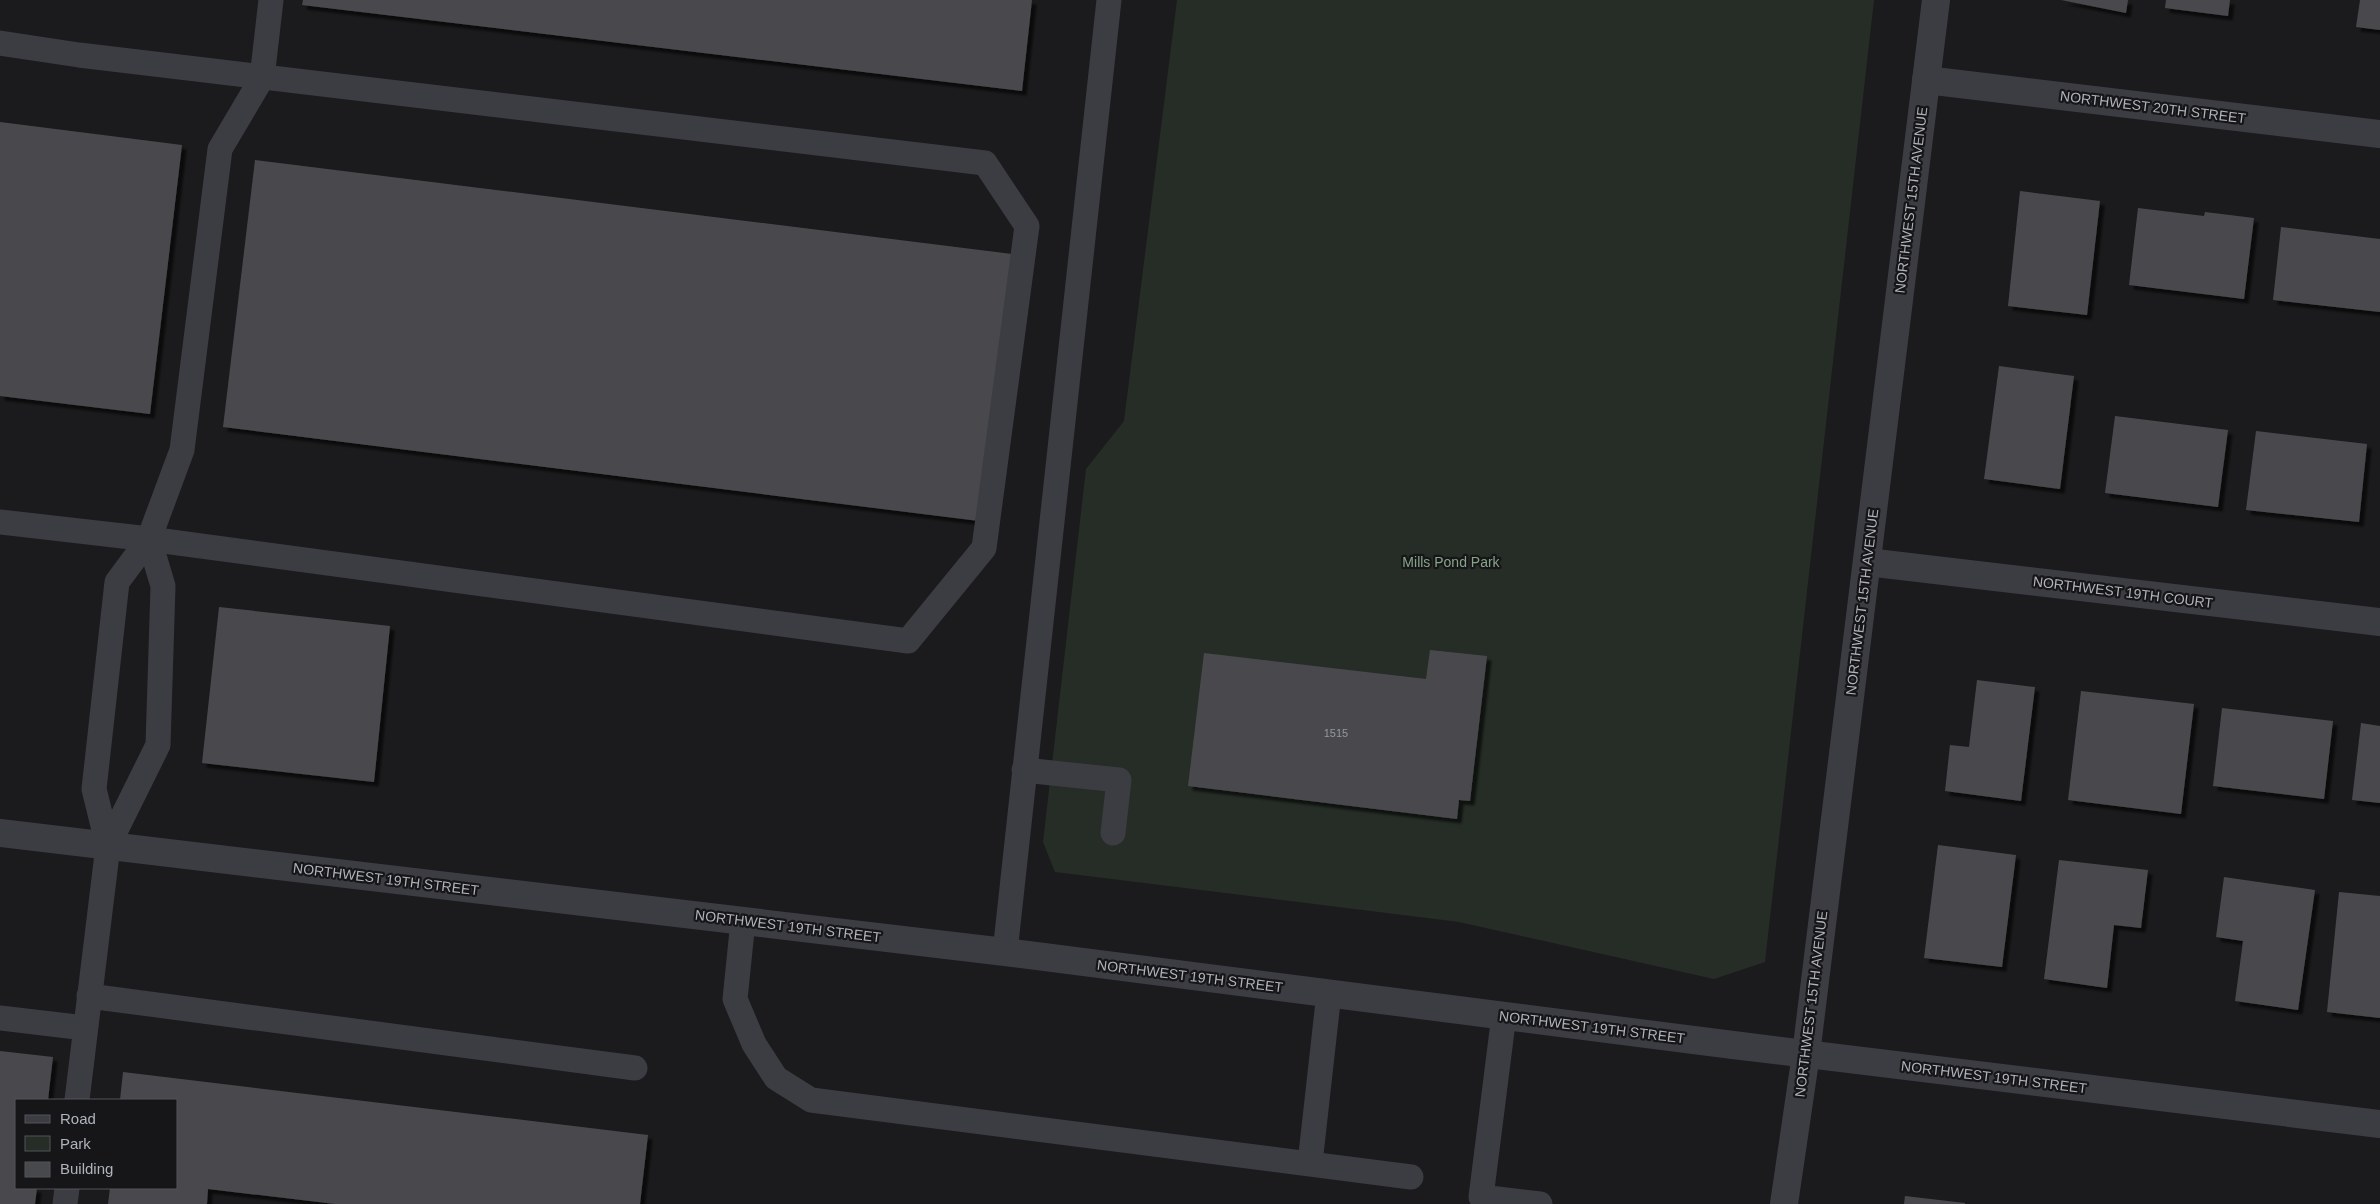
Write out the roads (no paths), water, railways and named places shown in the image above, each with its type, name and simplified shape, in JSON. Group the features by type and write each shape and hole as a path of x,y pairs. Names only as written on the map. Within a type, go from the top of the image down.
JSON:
{"street":[{"name":"NORTHWEST 15TH AVENUE","path":"1784,1204 1806,1054 1936,0"},
{"name":"NORTHWEST 20TH STREET","path":"1926,80 2380,134"},
{"name":"NORTHWEST 19TH COURT","path":"1866,562 2380,622"},
{"name":"NORTHWEST 19TH STREET","path":"0,833 1005,952 1806,1054 2380,1124"}],"lane":[{"path":"108,846 94,789 116,582 149,539 182,450 220,149 262,78 271,0"},
{"path":"1005,952 1109,0"},
{"path":"0,43 79,56 985,163 1027,226 984,548 908,641 149,539 0,522"},
{"path":"77,1099 108,846 158,745 163,586 149,539"},
{"path":"1024,770 1119,780 1113,833"},
{"path":"743,921 736,1000 754,1044 776,1078 811,1100 1411,1177"},
{"path":"1310,1163 1329,993"},
{"path":"89,996 635,1068"},
{"path":"1504,1016 1481,1197 1540,1204"},
{"path":"0,1018 85,1028"},
{"path":"65,1204 67,1189"}],"park label":[{"name":"Mills Pond Park","path":"1451,562"}]}
